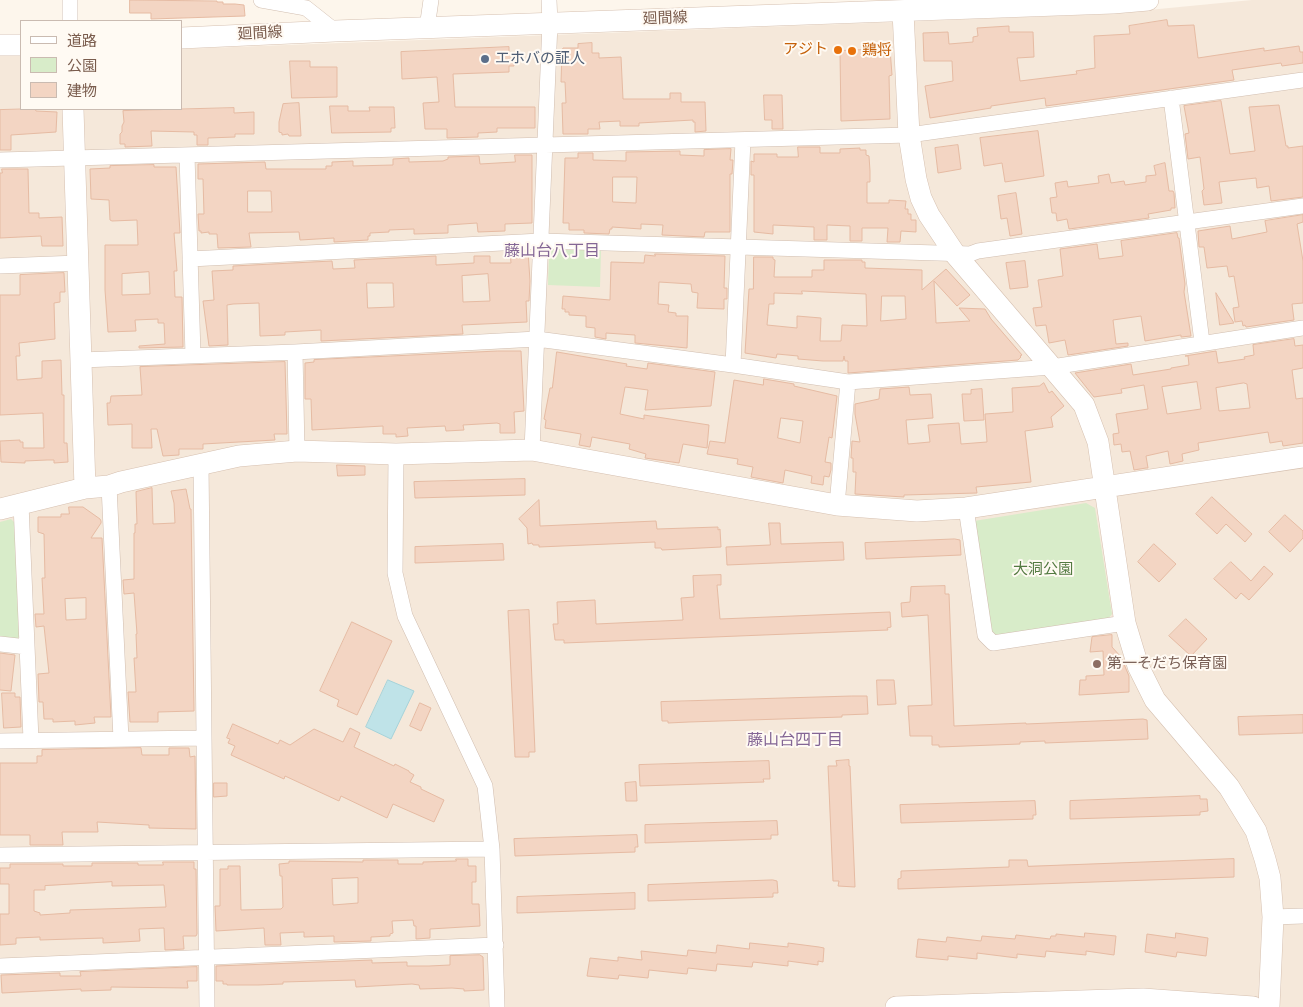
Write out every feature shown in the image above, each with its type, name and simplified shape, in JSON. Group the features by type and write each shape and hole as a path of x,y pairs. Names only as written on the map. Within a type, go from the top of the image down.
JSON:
{"street":[{"path":"70,0 70,20"},
{"path":"261,0 306,8 335,31"},
{"path":"427,28 431,0"},
{"path":"532,450 550,23 549,0"},
{"name":"廻間線","path":"182,38 903,6 1148,0"},
{"path":"903,6 909,135 921,198 929,215 955,254 1074,392 1090,417 1098,442 1125,623 1138,666 1155,700 1229,787 1256,831 1266,859 1270,878 1273,917 1269,1007"},
{"path":"0,45 20,45"},
{"path":"0,160 909,135 1303,80"},
{"path":"1171,98 1202,342"},
{"path":"73,110 85,488"},
{"path":"733,365 743,140"},
{"path":"187,155 193,355"},
{"path":"190,259 541,241 970,254 978,251 1303,206"},
{"path":"0,266 78,263"},
{"path":"81,360 295,352 537,339 848,382 1052,367 1202,342 1303,328"},
{"path":"295,352 297,451"},
{"path":"837,505 848,382"},
{"path":"0,509 85,488 109,486 239,456 297,451 396,454 532,450 837,505 917,511 966,508 1303,457"},
{"path":"396,454 394,573 405,616 485,786 492,849 497,1007"},
{"path":"201,464 207,1007"},
{"path":"109,486 121,739"},
{"path":"21,504 31,740"},
{"path":"966,508 985,635 993,643 1125,623"},
{"path":"0,644 27,647"},
{"path":"0,741 203,738"},
{"path":"0,855 492,849"},
{"path":"1273,917 1303,916"},
{"path":"0,966 496,945"},
{"path":"896,1007 1143,999 1253,1007"}],"shaded area":[{"path":"1252,0 1303,0 1303,1007 0,1007 0,56 20,55 20,110 182,110 182,49 1107,14"}],"green space":[{"path":"553,248 601,250 600,287 548,285 549,252"},
{"name":"大洞公園","path":"1086,503 1095,508 1112,614 1108,619 996,636 991,632 974,521"},
{"path":"11,519 16,524 20,636 16,640 0,638 0,522"}],"water":[{"path":"388,680 414,691 391,739 366,727"}],"building":[{"path":"130,0 217,1 223,2 223,4 244,5 245,16 151,19 151,13 130,13"},
{"path":"1167,20 1168,26 1194,25 1198,58 1264,48 1264,51 1299,46 1300,52 1303,52 1303,63 1282,66 1281,63 1232,70 1234,80 1046,106 1045,98 930,118 925,86 953,81 952,61 924,61 923,33 948,32 949,44 973,42 973,37 978,36 977,28 1009,26 1009,32 1033,32 1034,57 1017,58 1020,81 1077,74 1076,71 1095,68 1094,36 1130,34 1129,26"},
{"path":"592,43 592,53 599,53 599,58 621,57 623,99 670,99 670,93 681,93 681,102 705,102 706,131 695,132 695,122 693,120 639,123 639,126 620,126 620,121 599,122 600,129 588,129 588,134 563,134 562,103 566,103 565,82 561,82 562,51 563,48 578,48 578,44"},
{"path":"509,47 509,54 514,54 514,66 509,66 509,72 453,74 455,107 535,107 535,128 497,128 497,132 478,133 478,137 447,138 447,129 425,129 423,103 439,102 437,77 402,79 401,52"},
{"path":"890,49 892,75 889,76 890,119 841,121 840,51"},
{"path":"290,61 310,61 310,67 337,67 337,97 292,98"},
{"path":"764,95 782,95 783,129 772,129 772,120 765,120"},
{"path":"1221,101 1230,154 1255,151 1249,107 1279,105 1286,146 1288,148 1303,146 1303,197 1271,201 1269,186 1257,188 1256,178 1219,182 1222,203 1204,205 1200,157 1188,159 1185,134 1189,133 1184,106"},
{"path":"299,103 301,136 282,135 279,132 279,122 283,104"},
{"path":"330,106 348,106 348,111 370,111 369,107 394,107 395,128 391,128 391,132 332,133"},
{"path":"234,108 234,113 254,112 254,134 235,134 235,137 208,138 208,145 197,145 197,135 194,135 194,132 151,131 152,146 125,147 125,144 120,144 120,134 124,122 123,111"},
{"path":"0,110 57,112 56,132 11,135 11,150 0,150"},
{"path":"1038,131 1044,176 1005,182 1002,163 984,166 980,138"},
{"path":"958,145 961,169 938,173 935,148"},
{"path":"798,147 820,147 820,153 840,153 840,149 860,148 860,150 866,150 866,155 869,156 870,171 870,182 867,182 867,203 889,203 889,200 906,201 905,209 908,209 908,214 911,214 911,220 916,220 916,232 901,231 900,242 887,242 888,228 862,228 862,241 850,241 850,226 827,225 827,240 814,240 814,227 773,225 773,234 754,232 754,175 751,175 751,161 754,162 754,154 777,154 777,157 798,157"},
{"path":"731,149 730,160 733,160 732,174 730,174 730,232 705,232 704,237 662,235 663,225 641,224 641,229 612,227 609,234 584,233 584,230 569,230 569,223 563,223 565,158 578,158 578,153 593,153 593,160 626,161 626,152 680,151 680,155 704,156 704,150","holes":["613,177 637,177 636,203 613,202"]},
{"path":"515,155 532,155 532,223 505,224 505,231 478,232 477,223 448,225 448,233 414,234 414,229 389,230 389,232 370,233 368,240 334,242 334,238 300,240 299,232 249,233 251,247 218,248 217,234 201,233 199,231 198,214 204,214 203,179 198,179 198,164 265,162 266,169 326,169 326,166 332,166 332,162 353,161 353,166 393,165 393,159 409,158 409,162 443,161 448,159 448,157 479,156 480,164 515,162","holes":["248,191 271,191 272,212 248,212"]},
{"path":"1165,163 1169,191 1174,193 1175,208 1171,208 1171,210 1148,214 1149,218 1069,229 1067,219 1057,221 1056,213 1052,213 1050,198 1057,197 1055,183 1067,181 1068,187 1099,183 1098,176 1109,174 1111,183 1124,181 1125,185 1146,182 1146,176 1156,175 1154,166"},
{"path":"154,165 154,167 176,167 180,233 174,233 177,271 174,271 175,297 182,297 183,347 139,348 139,346 165,344 164,323 158,323 158,319 135,320 136,331 108,332 105,290 105,245 138,245 137,220 112,221 110,220 109,200 91,199 90,169 110,168 110,166","holes":["149,272 150,294 122,295 122,274"]},
{"path":"2,169 28,169 29,213 39,213 39,218 62,217 63,246 42,246 41,236 0,238 0,173 2,173"},
{"path":"1016,193 1022,234 1010,236 1007,218 1001,219 998,196"},
{"path":"1303,215 1303,222 1297,224 1303,261 1303,303 1292,304 1294,320 1246,327 1245,325 1243,326 1242,321 1235,322 1233,308 1239,307 1234,276 1229,277 1227,266 1207,268 1204,247 1199,247 1198,231 1230,226 1232,239 1267,232 1265,221"},
{"path":"1177,233 1191,336 1181,337 1181,335 1145,341 1141,316 1113,320 1116,344 1128,343 1128,346 1068,355 1065,340 1049,343 1046,325 1036,326 1033,308 1042,307 1038,280 1063,276 1060,249 1097,244 1099,259 1123,256 1121,241"},
{"path":"528,251 530,281 529,301 526,301 527,322 462,325 463,334 321,341 321,330 285,332 285,335 260,336 259,303 233,304 227,305 228,345 209,346 203,301 214,300 212,271 233,270 233,266 332,261 333,269 355,268 354,260 436,256 436,265 474,263 474,256 490,256 490,263 511,263 510,252","holes":["488,274 490,301 463,302 462,276","367,283 393,283 394,307 368,308"]},
{"path":"655,254 725,256 724,288 727,288 727,299 724,299 724,309 697,308 698,293 692,292 691,284 659,282 658,304 669,305 668,312 676,313 676,316 688,316 687,348 635,343 635,335 606,333 606,339 595,337 595,328 586,327 586,316 569,315 569,312 565,312 565,309 562,309 563,296 610,300 611,262 644,263 645,255 655,256"},
{"path":"754,257 773,257 775,260 774,277 812,277 812,270 824,270 824,260 862,260 862,262 865,262 865,268 922,270 922,290 946,269 970,295 957,306 934,281 936,323 970,321 959,308 985,309 991,319 1022,355 1018,360 848,373 848,361 845,361 844,356 843,361 823,361 798,359 798,356 777,354 776,358 745,353 749,289 753,289","holes":["802,291 866,294 867,326 842,325 841,341 820,341 821,318 797,316 797,328 767,325 769,304 774,304 774,293 802,294","882,296 905,296 906,319 881,321"]},
{"path":"1025,261 1028,287 1010,289 1006,263"},
{"path":"64,273 65,292 60,292 60,302 54,303 55,339 19,343 20,356 16,356 17,380 42,378 42,361 61,360 62,395 64,395 64,443 67,443 68,462 54,463 54,460 47,460 25,461 25,463 1,462 0,441 20,440 20,442 23,442 23,448 44,448 43,413 0,415 0,295 20,295 20,275"},
{"path":"1216,293 1234,323 1220,325"},
{"path":"1294,339 1295,346 1303,345 1303,368 1292,370 1296,399 1303,398 1303,443 1283,446 1282,441 1270,443 1268,432 1198,443 1199,450 1182,454 1183,461 1170,464 1168,451 1146,456 1148,468 1134,470 1130,451 1122,452 1121,444 1114,445 1113,434 1119,433 1116,414 1148,409 1144,385 1121,389 1122,393 1094,397 1075,373 1131,364 1133,375 1189,365 1188,356 1185,356 1216,351 1218,363 1245,359 1244,357 1254,355 1253,345","holes":["1197,382 1201,409 1167,414 1162,387","1247,384 1250,408 1219,411 1216,388"]},
{"path":"521,351 524,411 514,412 515,433 500,433 500,424 497,423 463,425 464,430 446,431 445,426 407,428 408,436 396,437 396,434 383,434 383,426 312,430 311,399 305,399 305,363 314,362 314,360"},
{"path":"557,352 647,369 648,363 715,372 711,406 645,410 648,390 625,387 620,414 644,419 644,415 709,425 707,448 683,444 679,463 645,458 646,454 629,449 630,444 592,437 590,447 579,445 581,434 545,428 546,420 544,419 550,388 552,388"},
{"path":"285,362 287,434 274,434 275,440 203,444 203,449 179,449 179,455 163,456 157,429 151,429 152,448 132,448 132,424 108,425 107,403 110,403 111,396 142,395 140,367"},
{"path":"764,379 794,384 794,386 837,396 832,438 829,437 825,462 831,463 831,470 829,477 824,476 823,485 811,483 812,476 785,470 783,483 751,477 753,467 737,464 738,459 707,454 710,441 725,443 734,380 763,385","holes":["781,418 803,421 800,443 778,438"]},
{"path":"1044,383 1049,393 1052,391 1064,406 1051,417 1053,427 1025,431 1031,482 976,487 977,493 904,495 904,497 855,494 856,472 853,472 853,458 851,458 852,441 860,442 855,404 879,399 880,389 909,387 910,395 931,394 933,418 906,420 908,444 930,442 928,425 959,423 961,444 987,442 985,414 1013,412 1012,388 1039,386"},
{"path":"982,389 984,420 964,421 962,394 971,394 971,390"},
{"path":"337,465 365,466 365,475 338,476"},
{"path":"525,479 525,495 415,498 414,482"},
{"path":"152,488 153,524 175,523 171,491 186,489 191,509 194,711 158,712 158,722 130,722 128,692 136,692 134,658 137,658 137,634 134,593 124,594 123,580 134,579 134,533 135,524 137,524 136,492"},
{"path":"1212,497 1252,534 1245,542 1226,524 1217,534 1196,514"},
{"path":"539,500 540,526 656,521 657,529 718,527 718,530 720,529 721,547 662,550 661,548 655,548 655,542 539,547 539,545 533,545 532,543 528,544 527,528 519,519"},
{"path":"69,507 83,507 101,521 91,538 102,538 111,717 94,717 95,723 75,725 75,721 53,722 53,719 44,719 43,702 39,702 38,674 49,673 44,626 36,627 35,614 44,614 42,578 45,578 44,534 38,532 38,517 61,517 61,514 69,514","holes":["86,598 86,619 66,620 65,599"]},
{"path":"1285,515 1303,531 1303,538 1290,552 1269,532"},
{"path":"769,523 780,523 781,544 843,542 844,560 727,565 726,547 770,545"},
{"path":"960,540 961,555 866,559 865,543"},
{"path":"503,544 504,560 415,563 415,547"},
{"path":"1154,544 1176,564 1159,582 1138,562"},
{"path":"1231,562 1251,581 1264,566 1273,574 1249,600 1241,593 1236,599 1214,579"},
{"path":"721,575 721,585 717,585 720,619 890,612 891,627 887,628 888,630 564,643 564,640 555,640 553,624 558,624 557,602 595,600 596,624 683,620 681,598 694,597 693,576"},
{"path":"945,586 945,594 949,594 954,726 1143,719 1147,720 1148,739 1045,743 1045,741 1020,742 1020,744 939,747 939,745 932,745 932,736 910,736 908,706 932,705 928,615 902,617 901,603 910,602 911,587"},
{"path":"529,610 535,752 529,752 529,757 515,757 508,611"},
{"path":"1186,619 1207,639 1191,656 1169,636"},
{"path":"352,622 392,641 357,715 337,706 339,700 320,691"},
{"path":"1112,635 1112,647 1121,657 1129,676 1129,692 1079,695 1080,680 1086,680 1086,676 1104,675 1103,651 1090,652 1092,637"},
{"path":"0,653 15,655 11,691 0,690"},
{"path":"877,680 894,680 896,704 878,705"},
{"path":"2,693 15,693 15,697 20,697 21,727 4,728"},
{"path":"867,696 868,714 842,715 842,717 668,723 668,721 662,721 661,702"},
{"path":"420,703 431,708 421,731 410,726"},
{"path":"1303,715 1303,733 1239,735 1238,717"},
{"path":"233,724 278,744 280,740 290,745 314,729 343,742 350,728 360,733 354,747 409,771 414,775 410,782 444,800 434,822 393,804 387,818 341,796 339,801 285,776 284,779 231,755 235,746 228,743 230,739 227,738"},
{"path":"141,748 142,755 169,755 169,748 189,748 190,757 195,756 196,829 149,828 149,825 97,822 98,832 62,832 63,845 30,845 30,835 0,835 0,763 37,763 37,756 42,756 42,750"},
{"path":"849,760 855,887 838,886 839,881 833,881 828,766 837,766 836,761"},
{"path":"769,761 770,779 763,779 764,782 640,786 639,765"},
{"path":"636,782 637,801 626,801 625,783"},
{"path":"214,783 227,783 227,796 214,797"},
{"path":"1200,796 1200,799 1207,799 1208,811 1200,812 1200,815 1070,819 1070,801"},
{"path":"1035,801 1036,815 1033,815 1033,819 901,823 900,805"},
{"path":"777,821 778,835 771,835 771,839 645,843 645,825"},
{"path":"637,835 638,847 635,847 635,852 515,856 514,839"},
{"path":"456,859 468,859 468,866 476,866 476,882 472,882 472,904 479,904 480,926 430,929 430,938 416,939 416,926 414,926 413,920 392,921 393,933 390,936 371,937 371,941 334,942 334,936 304,937 304,932 280,933 281,945 265,945 264,928 216,931 215,906 220,906 220,869 228,869 228,866 240,866 241,910 281,909 283,907 282,876 280,876 279,864 289,863 289,861 363,862 363,860 398,860 398,864 423,864 423,862 456,861","holes":["358,878 358,903 333,905 332,879"]},
{"path":"1234,859 1234,877 898,889 898,879 901,878 901,871 1009,867 1009,860 1027,860 1028,866"},
{"path":"163,862 194,862 194,869 196,869 197,934 196,936 183,936 184,949 165,950 164,928 139,929 140,941 103,943 103,938 40,940 40,937 16,938 16,944 0,945 0,914 9,914 9,884 0,884 0,868 10,868 10,864 92,866 92,863 138,863 138,865 163,865","holes":["112,882 112,886 164,885 166,907 70,910 70,913 40,915 40,913 34,911 34,890 45,890 45,886"]},
{"path":"777,881 778,893 773,893 773,897 648,901 648,885"},
{"path":"635,893 635,909 517,913 517,897"},
{"path":"1085,933 1116,936 1114,955 1086,951 1086,955 1046,951 1045,957 1017,954 1017,958 977,953 977,959 948,956 948,960 916,957 918,939 946,942 947,937 981,941 982,936 1015,939 1016,935 1050,939 1051,936 1056,936 1056,934 1084,937"},
{"path":"1176,933 1208,938 1206,956 1177,952 1176,957 1145,952 1147,934 1175,938"},
{"path":"750,943 788,947 788,943 824,948 823,962 818,961 818,965 788,961 788,966 753,962 752,967 717,964 716,971 688,968 687,974 649,970 648,978 619,975 618,979 587,976 590,958 618,961 618,957 642,960 641,951 687,956 688,950 716,953 717,945 749,949"},
{"path":"480,955 483,957 484,990 420,989 419,985 412,984 356,987 355,980 283,982 283,984 258,985 227,985 223,984 223,981 216,981 216,966 372,960 372,963 407,962 407,966 429,966 450,965 450,956"},
{"path":"197,967 197,981 187,981 188,988 111,987 111,990 81,991 81,989 2,993 1,975 60,973 60,976 81,976 80,972"}],"place":[{"name":"アジト","path":"838,50"},
{"name":"鶏将","path":"852,51"},
{"name":"エホバの証人","path":"485,59"},
{"name":"第一そだち保育園","path":"1097,664"}],"district":[{"name":"藤山台八丁目","path":"552,252"},
{"name":"藤山台四丁目","path":"795,741"}]}
